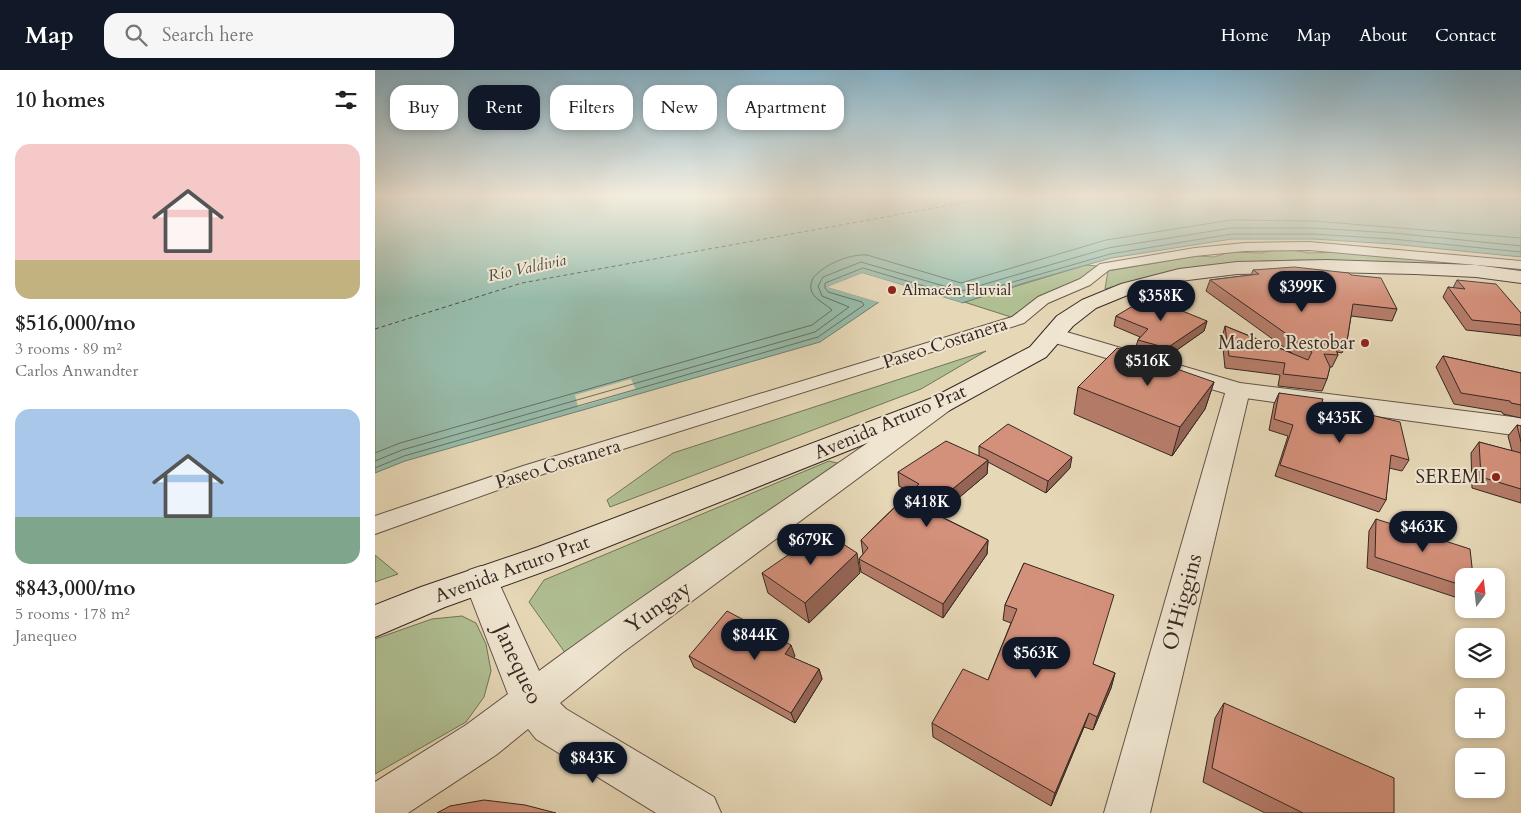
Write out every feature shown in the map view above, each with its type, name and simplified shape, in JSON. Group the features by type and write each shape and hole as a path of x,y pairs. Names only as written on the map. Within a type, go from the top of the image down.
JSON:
{"street":[{"name":"Paseo Costanera","path":"375,525 530,472 1018,320 1043,300 1079,286 1100,269 1114,265 1172,255 1235,248 1309,246 1521,265"},
{"name":"Avenida Arturo Prat","path":"375,621 481,580 550,556 941,404 1038,352 1065,321 1089,304 1128,288 1179,275 1237,268 1327,266 1459,270 1521,277"},
{"path":"1053,335 1238,390 1521,427"},
{"name":"O'Higgins","path":"1127,813 1238,390"},
{"name":"Yungay","path":"375,808 481,740 609,641 822,491 941,404"},
{"name":"Janequeo","path":"481,580 532,702 551,724 698,813"}],"shaded area":[{"path":"1288,249 1308,253 1351,252 1457,261 1478,266 1521,268 1521,272 1390,262 1299,260 1241,262 1173,271 1105,289 1108,271 1197,256 1214,257 1230,252 1261,253"},
{"path":"1086,265 1097,266 1077,282 1038,298 1011,317 964,302"},
{"path":"986,351 921,389 610,507 607,500 673,453"},
{"path":"829,461 841,464 566,654 529,602 544,580"},
{"path":"375,555 398,574 375,582"},
{"path":"462,616 476,623 486,644 491,671 484,697 466,722 375,774 375,639 432,619"}],"water":[{"name":"Río Valdivia","path":"375,230 1521,230 1521,257 1392,244 1313,239 1232,239 1111,258 962,303 862,273 828,287 879,302 820,342 405,461 375,473"}],"pier":[{"path":"862,273 962,303 960,305 862,276 835,286 880,300 881,303 827,287"},
{"path":"631,379 636,390 578,407 575,395"}],"building":[{"path":"1294,267 1381,278 1397,309 1353,304 1347,341 1332,340 1338,355 1324,354 1330,367 1327,379 1283,374 1285,363 1229,356 1225,326 1308,360 1312,352 1210,280 1259,274 1253,270"},
{"path":"1457,280 1496,284 1521,313 1521,325 1472,320 1448,287 1465,289"},
{"path":"1148,297 1207,321 1167,348 1138,340 1148,329 1116,316"},
{"path":"1117,348 1214,382 1180,427 1078,387"},
{"path":"1443,356 1521,373 1521,405 1511,403 1510,401 1461,393"},
{"path":"1279,393 1323,399 1322,402 1344,408 1346,412 1371,415 1400,422 1409,460 1391,455 1386,500 1280,465 1293,425 1274,419"},
{"path":"1008,424 1072,457 1048,481 979,446"},
{"path":"1517,425 1521,426 1521,442"},
{"path":"946,441 988,460 927,510 988,540 943,604 859,559 868,548 861,540 919,484 898,472"},
{"path":"1479,442 1521,453 1521,489 1481,477"},
{"path":"1376,519 1470,549 1472,568 1455,568 1455,583 1375,557"},
{"path":"823,531 857,553 805,603 762,573"},
{"path":"1024,563 1114,595 1093,664 1115,673 1097,717 1089,713 1055,793 932,723 963,669 988,680 1017,609 1005,605"},
{"path":"727,611 791,645 785,654 819,669 791,713 689,656"},
{"path":"1224,703 1394,778 1394,813 1303,813 1212,768"},
{"path":"484,800 525,805 556,813 437,813 450,806"}],"ferry route":[{"path":"375,329 522,283 815,230"}],"place":[{"name":"Almacén Fluvial","path":"892,290"},
{"name":"Madero Restobar","path":"1365,343"},
{"name":"SEREMI","path":"1496,477"}]}
